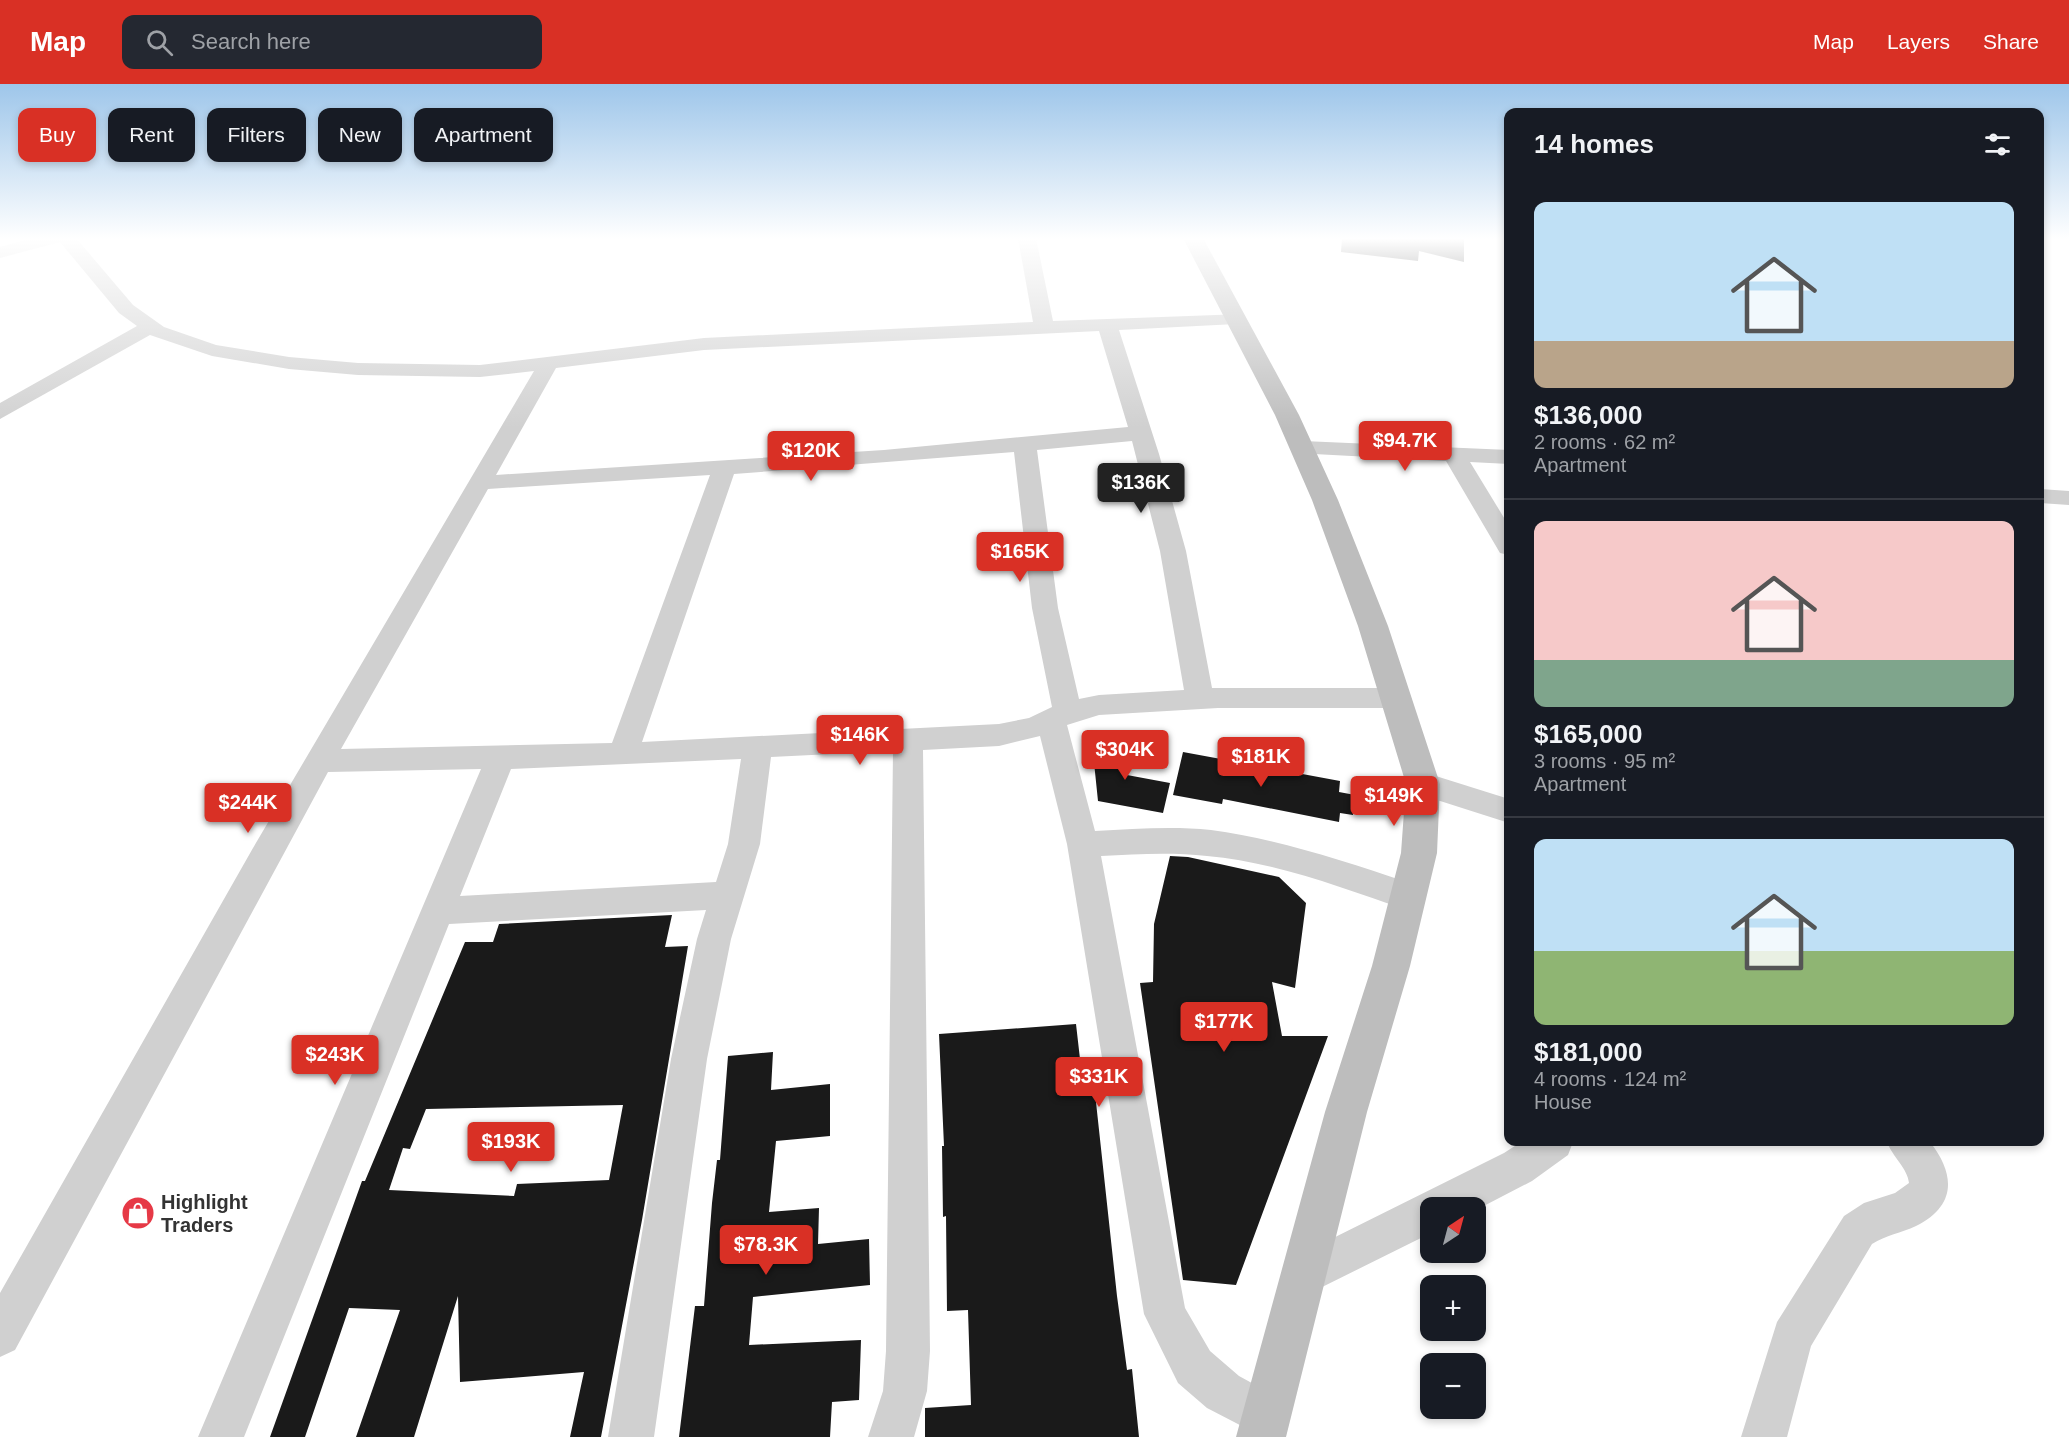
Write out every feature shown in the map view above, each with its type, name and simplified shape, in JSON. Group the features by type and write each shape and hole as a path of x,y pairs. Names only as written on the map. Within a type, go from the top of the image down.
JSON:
{"main road":[{"path":"1227,301 1303,448 1353,570 1423,784 1419,853 1391,966 1346,1112 1264,1427"}],"street":[{"path":"119,301 126,309 151,327 212,350 290,363 414,371 480,371 704,344 1236,318"},
{"path":"1040,301 1044,327"},
{"path":"1107,324 1141,433 1173,551 1200,699"},
{"path":"0,412 93,357 151,327"},
{"path":"0,1335 319,761 548,364"},
{"path":"478,483 724,468 1024,445 1141,433"},
{"path":"1024,445 1059,717 1165,1314 1194,1367 1264,1427"},
{"path":"1303,448 1504,457"},
{"path":"1453,453 1504,539"},
{"path":"623,753 724,468"},
{"path":"2044,496 2069,498"},
{"path":"319,761 758,748 999,735 1099,705 1200,699 1395,698"},
{"path":"891,1437 904,1391 908,1351 908,739"},
{"path":"630,1437 689,1059 714,939 726,895 744,844 758,748"},
{"path":"221,1437 501,757"},
{"path":"1423,784 1504,809"},
{"path":"1083,844 1180,841 1245,849 1310,864 1407,896"},
{"path":"437,911 726,895"},
{"path":"1459,1197 1518,1167 1548,1146"},
{"path":"1764,1437 1792,1337 1857,1230 1878,1217 1903,1211 1928,1194 1930,1180 1924,1166 1909,1146"},
{"path":"1302,1276 1420,1217"}],"building":[{"path":"1124,742 1127,775 1170,783 1163,813 1098,801 1092,743"},
{"path":"1183,752 1340,781 1339,792 1355,795 1353,815 1340,813 1339,822 1223,799 1222,804 1173,795"},
{"path":"1170,856 1188,857 1279,877 1306,903 1295,988 1272,982 1282,1036 1328,1036 1236,1285 1183,1280 1140,983 1153,982 1154,924"},
{"path":"672,915 665,947 688,946 642,1220 601,1437 570,1437 584,1372 460,1382 458,1296 414,1437 356,1437 400,1310 349,1308 305,1437 270,1437 362,1181 365,1181 465,942 493,942 499,924","holes":["623,1105 609,1180 517,1184 514,1196 389,1190 403,1148 410,1149 426,1109"]},
{"path":"1076,1024 1084,1094 1095,1093 1117,1296 1127,1370 1132,1369 1139,1437 925,1437 925,1408 971,1405 968,1310 947,1311 939,1034"},
{"path":"773,1052 771,1090 830,1084 830,1136 776,1141 769,1212 819,1208 818,1244 869,1239 870,1285 753,1297 749,1345 861,1340 859,1400 832,1402 830,1437 679,1437 695,1306 704,1306 712,1203 717,1160 720,1160 728,1056"}],"place":[{"name":"Highlight Traders","path":"138,1213"}]}
